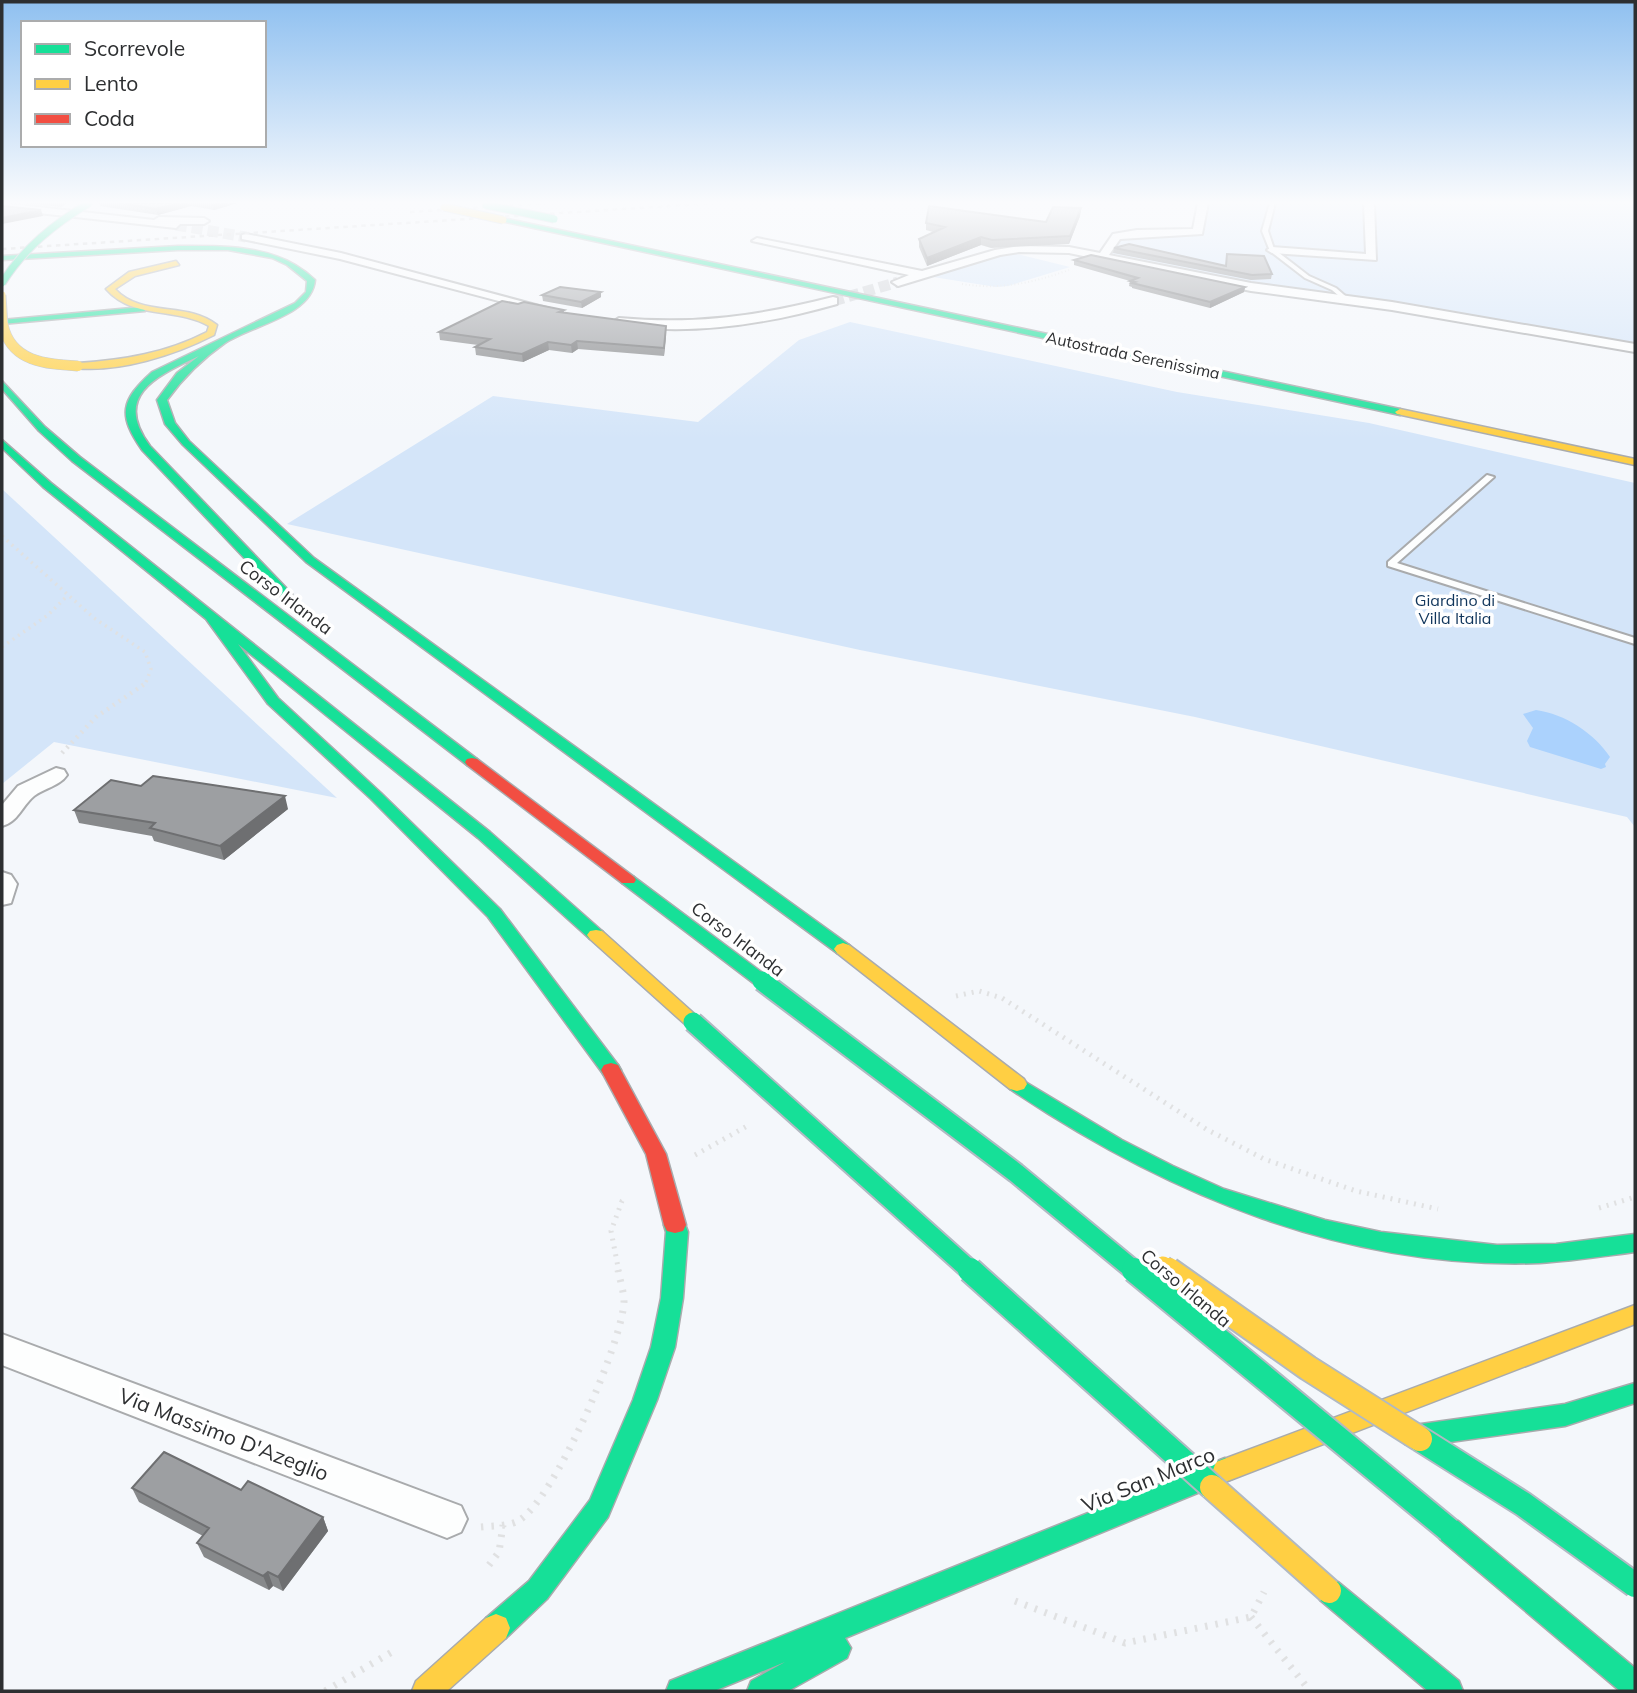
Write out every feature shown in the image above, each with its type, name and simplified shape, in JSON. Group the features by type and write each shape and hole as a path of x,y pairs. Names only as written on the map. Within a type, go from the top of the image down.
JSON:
{"main road":[{"path":"2,295 5,302 3,326 9,346 34,362 78,366 108,364 165,354 187,347 211,333 213,324 208,318 192,312 154,308 117,299 110,289 120,282"},
{"path":"297,604 259,570 190,491 153,455 130,426 130,403 135,390 155,374 298,305 310,292 311,282"},
{"name":"Autostrada Serenissima","path":"792,282 1635,464"},
{"name":"Autostrada Serenissima","path":"856,282 1495,415"},
{"path":"2,323 111,310 154,308"},
{"path":"221,344 178,375 162,400 170,424 218,476 310,560 865,965 979,1057 1072,1123 1150,1166 1223,1199 1300,1223 1391,1244 1476,1253 1554,1253 1635,1243"},
{"name":"Corso Irlanda","path":"2,384 41,429 129,499 370,685 1016,1172 1635,1686"},
{"path":"2,443 47,485 484,835 1329,1591 1449,1691"},
{"path":"2,461 47,485"},
{"path":"212,618 274,701 494,913 616,1077 656,1154 677,1232 672,1298 663,1347 645,1400 599,1508 538,1590 426,1691"},
{"path":"316,622 345,648 370,685"},
{"path":"1016,1172 1122,1240"},
{"path":"1145,1255 1192,1285 1308,1368 1523,1504 1635,1585"},
{"name":"Via San Marco","path":"680,1691 962,1579 1254,1458 1635,1314"},
{"path":"1390,1439 1565,1415 1635,1393"},
{"path":"1254,1458 1362,1443"},
{"path":"761,1691 962,1579"},
{"path":"1404,1652 1436,1691"}],"street":[{"path":"442,282 566,314"},
{"path":"1223,282 1505,324 1635,348"},
{"path":"602,320 673,326 736,323 774,318 833,302"},
{"path":"2,818 26,791 56,775"},
{"path":"2,880 2,897"},
{"name":"Via Massimo D'Azeglio","path":"2,1349 447,1519"}],"lane":[{"path":"1318,282 1334,289 1348,301"},
{"path":"1490,477 1391,564 1635,641"}],"path":[{"path":"958,282 999,290 1034,282"},
{"path":"2,536 94,618 145,652 151,669 145,686 96,717 64,749 59,757 56,775"},
{"path":"2,647 48,615 67,596"},
{"path":"950,1001 957,995 979,990 1002,998 1206,1129 1264,1159 1356,1191 1449,1211"},
{"path":"447,1519 486,1527 517,1522 535,1506 564,1460 611,1354 624,1301 611,1231 622,1201 632,1195"},
{"path":"1596,1209 1635,1198"},
{"path":"485,1570 499,1552 503,1525"},
{"path":"962,1579 1031,1609 1125,1643 1251,1617"},
{"path":"1251,1617 1266,1586"},
{"path":"1251,1617 1310,1691"},
{"path":"325,1691 403,1646"}],"green space":[{"path":"965,282 1021,282 996,287"},
{"path":"1253,282 1635,282 1635,343 1396,302 1304,292"},
{"name":"Giardino di Villa Italia","path":"850,322 1177,392 1369,423 1635,483 1635,827 1627,817 1195,717 860,650 287,524 493,396 698,422 799,340"},
{"path":"2,489 337,798 54,742 2,784"}],"water":[{"path":"1536,710 1568,720 1596,740 1610,757 1606,767 1601,769 1530,747 1527,741 1533,728 1523,714"}],"building":[{"path":"1221,282 1245,287 1210,302 1132,283"},
{"path":"560,287 601,292 581,302 542,295"},
{"path":"502,301 518,304 524,302 564,310 559,312 666,326 664,348 577,341 571,345 548,342 522,354 475,347 490,339 439,332"},
{"path":"153,776 285,796 220,846 150,828 155,823 74,810 111,780 141,786"},
{"path":"164,1452 241,1490 248,1481 323,1517 278,1577 268,1572 263,1576 197,1543 209,1528 132,1488"}],"tunnel":[{"path":"833,301 898,282"}],"traffic: fast":[{"path":"288,597 146,448 133,430 130,414 132,400 155,374 298,305 310,292 311,282"},
{"path":"793,282 1400,412"},
{"path":"2,322 142,309"},
{"path":"221,343 180,375 162,400 170,424 186,443 310,560 843,949"},
{"path":"2,384 42,429 76,459 472,762"},
{"path":"2,443 47,485 484,835 596,935"},
{"path":"212,618 273,701 376,796 494,913 611,1070"},
{"path":"628,880 762,981"},
{"path":"762,981 1016,1173 1449,1530"},
{"path":"693,1022 1212,1487"},
{"path":"1017,1084 1065,1117 1165,1172 1270,1213 1325,1229 1381,1241 1497,1254 1556,1253 1635,1243"},
{"path":"496,1628 538,1590 599,1508 645,1400 663,1347 672,1298 677,1232 675,1225"},
{"path":"1414,1436 1565,1415 1635,1393"},
{"path":"1420,1439 1523,1504 1635,1585"},
{"path":"680,1691 1225,1470"},
{"path":"1449,1530 1635,1686"},
{"path":"1329,1591 1449,1691"},
{"path":"761,1691 837,1648"}],"traffic: slow":[{"path":"78,366 113,363 163,353 211,333 213,325 201,318 131,305 120,299 110,289 120,282"},
{"path":"2,295 4,329 14,349 22,356 43,363 78,366"},
{"path":"1400,412 1635,462"},
{"path":"596,935 693,1022"},
{"path":"843,949 1017,1084"},
{"path":"1163,1266 1308,1368 1420,1439"},
{"path":"1225,1470 1635,1314"},
{"path":"1212,1487 1329,1591"},
{"path":"426,1691 496,1628"}],"traffic: jam":[{"path":"472,762 628,880"},
{"path":"611,1070 656,1154 675,1225"}]}
